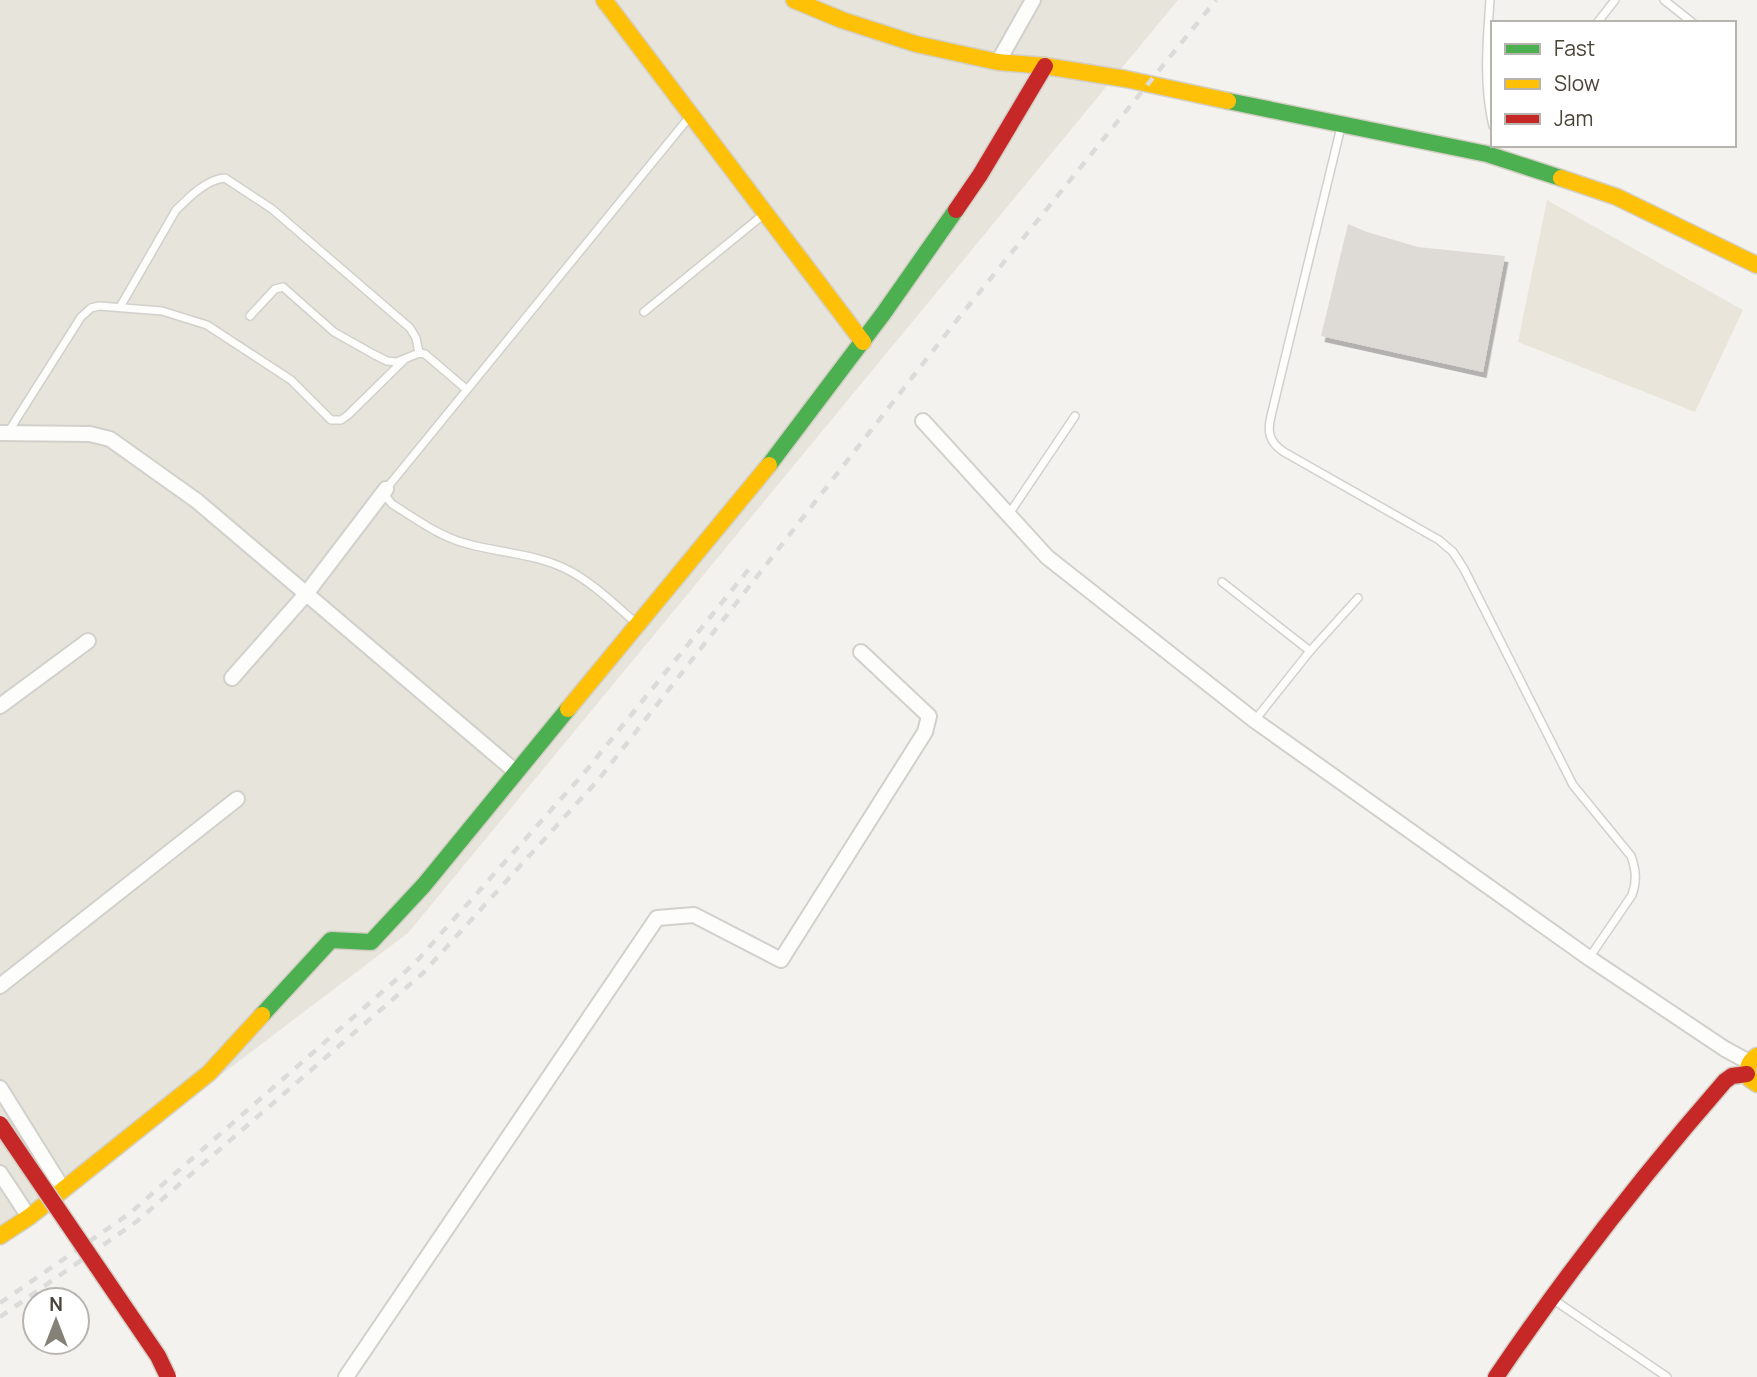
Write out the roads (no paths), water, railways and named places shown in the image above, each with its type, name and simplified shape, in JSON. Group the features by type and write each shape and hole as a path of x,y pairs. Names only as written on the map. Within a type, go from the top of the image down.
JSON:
{"street":[{"path":"604,0 863,342"},
{"path":"794,0 842,20 916,44 998,62 1045,66 1126,79 1341,126 1490,150 1617,197 1757,265"},
{"path":"998,62 1033,0"},
{"path":"0,1236 29,1217 209,1073 331,940 371,942 424,885 791,438 863,342 979,174 1045,66"},
{"path":"923,421 1047,557 1254,720 1589,958 1753,1069"},
{"path":"4,434 90,433 110,439 197,501 516,772"},
{"path":"232,678 306,594 386,489"},
{"path":"0,706 88,641"},
{"path":"346,1377 657,918 694,915 781,960 925,733 929,716 861,652"},
{"path":"0,986 237,799"},
{"path":"1496,1377 1550,1297 1713,1093 1732,1076 1753,1069"},
{"path":"0,1088 63,1189"},
{"path":"0,1124 158,1356 168,1377"},
{"path":"0,1173 29,1217"}],"lane":[{"path":"1490,0 1486,68 1491,117"},
{"path":"1599,21 1615,0"},
{"path":"1664,0 1690,21"},
{"path":"638,624 568,570 552,563 452,538 434,530 392,504 387,498 386,489 691,114"},
{"path":"1341,126 1270,416 1271,440 1284,452 1439,540 1464,569 1573,785 1618,837 1631,856 1635,868 1636,884 1632,895 1589,958"},
{"path":"120,307 176,210 217,178 225,178 272,209 410,328 416,338 419,353"},
{"path":"644,312 765,212"},
{"path":"250,316 275,289 283,286 334,332 387,361 403,361"},
{"path":"4,434 85,311 99,306 162,311 207,325 291,380 331,420 341,420 348,415 403,361 419,353 428,355 466,389"},
{"path":"1009,515 1075,416"},
{"path":"1223,582 1310,651"},
{"path":"1254,720 1358,597"},
{"path":"1550,1297 1667,1377"}],"railway":[{"path":"0,1317 136,1222 423,973 599,779 957,320 1216,0"},
{"path":"0,1303 129,1214 414,964 585,772 749,569"}]}
